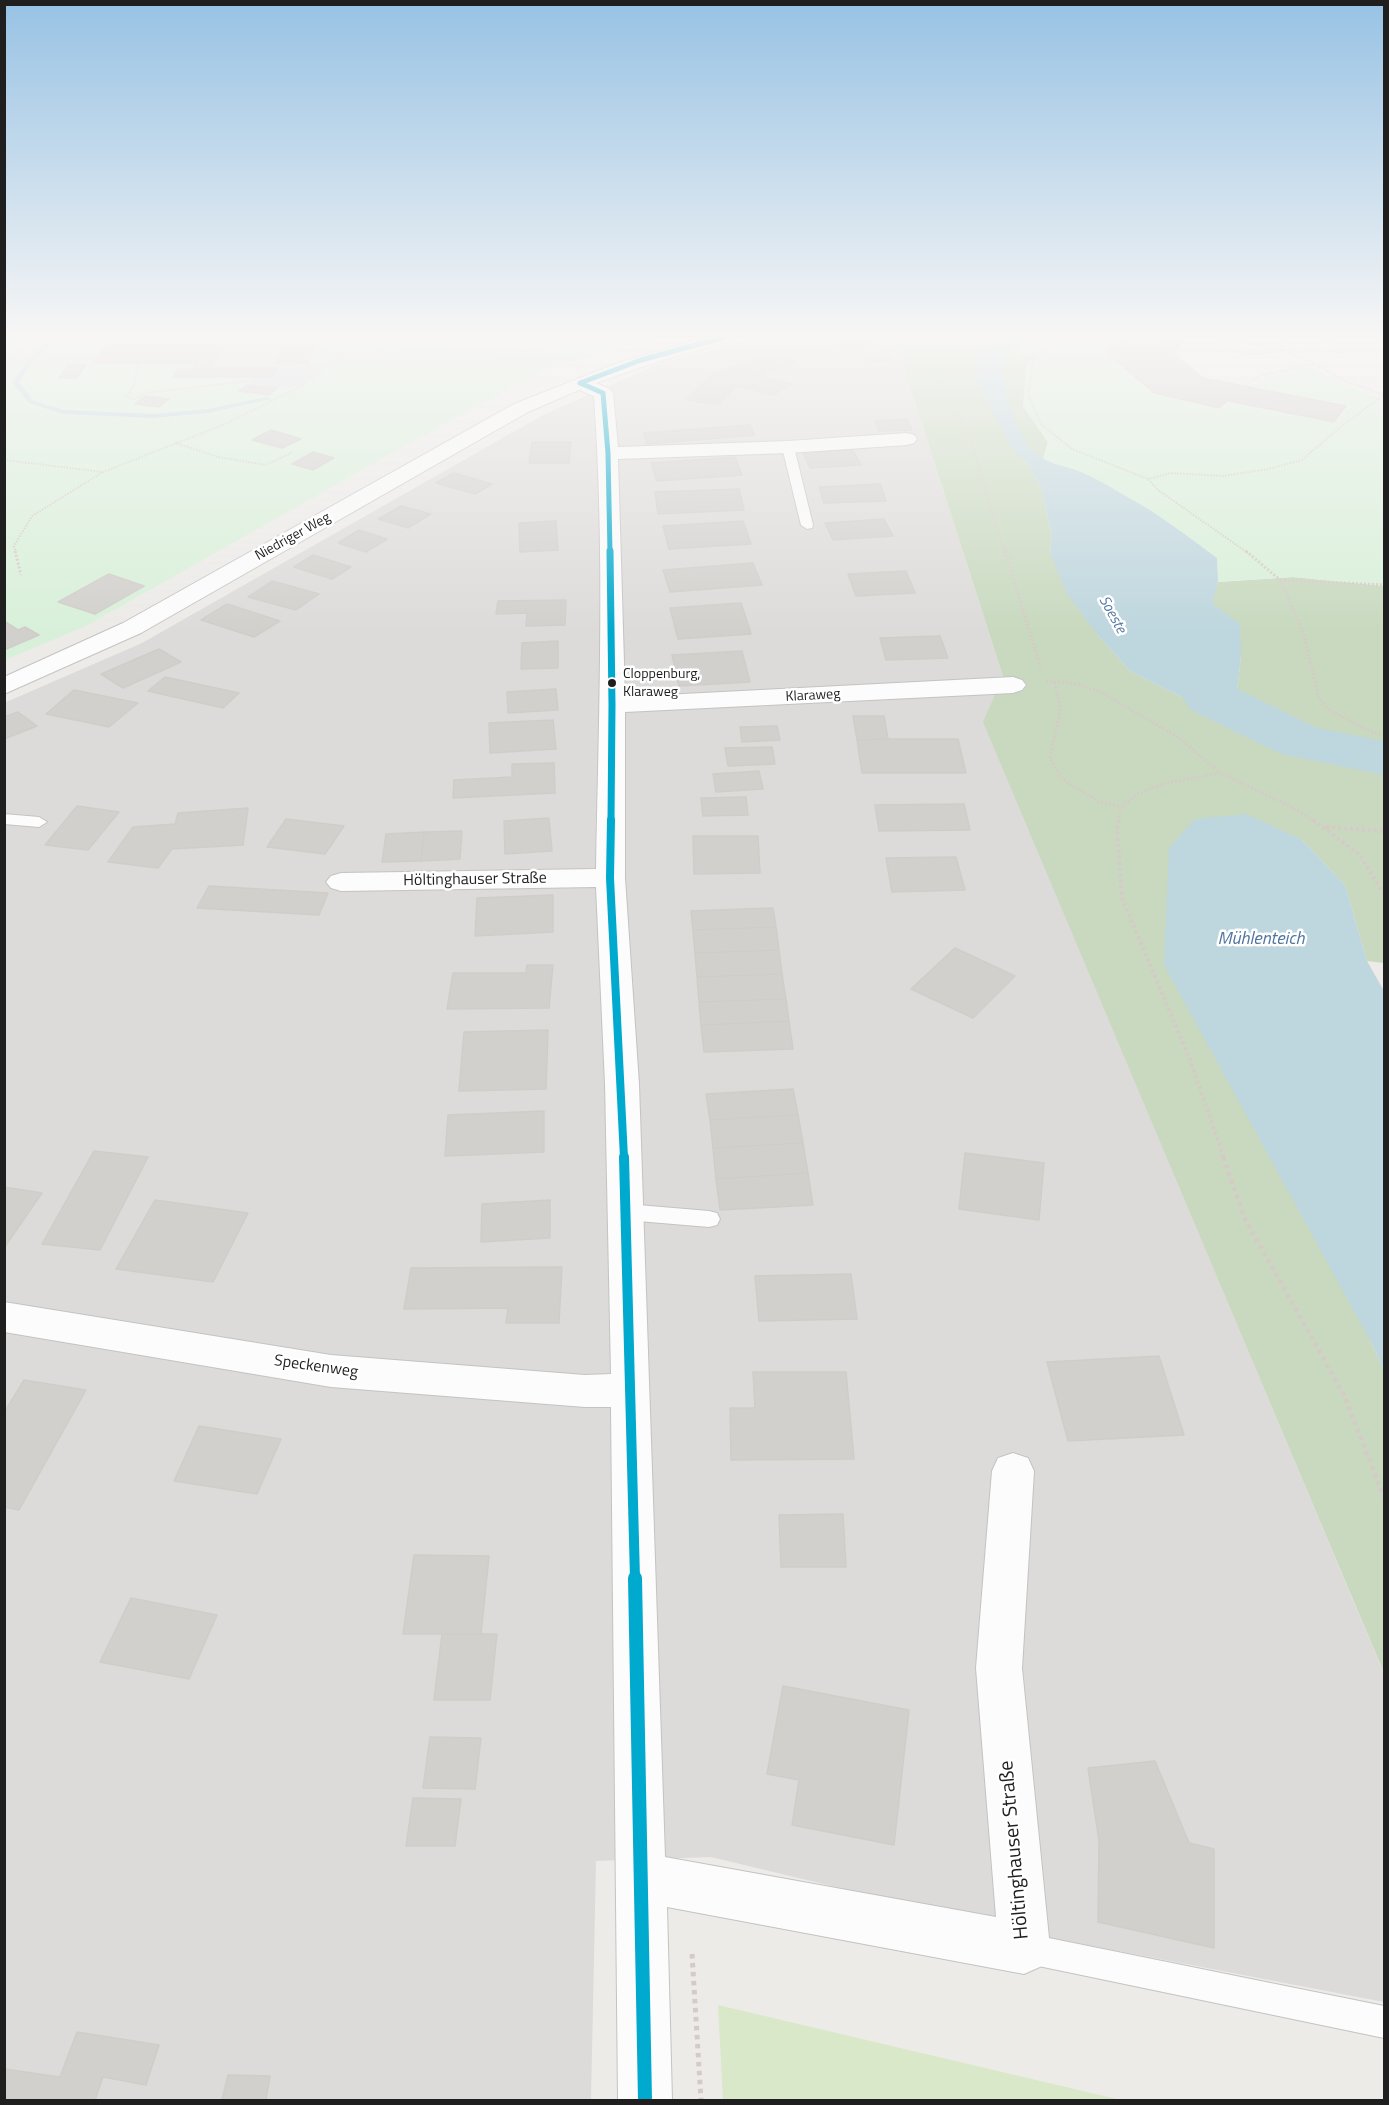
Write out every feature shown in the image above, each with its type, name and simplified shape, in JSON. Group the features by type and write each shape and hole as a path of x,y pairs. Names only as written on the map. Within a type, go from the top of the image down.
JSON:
{"street":[{"name":"Niedriger Weg","path":"4,687 132,628 473,435"},
{"path":"607,435 612,705 610,878 622,1084 626,1212 645,2100"},
{"path":"608,453 788,447 907,439"},
{"name":"Klaraweg","path":"612,705 1013,685"},
{"name":"Höltinghauser Straße","path":"341,882 610,878"},
{"name":"Speckenweg","path":"4,1317 331,1371 585,1391 631,1390"},
{"name":"Höltinghauser Straße","path":"640,1878 1024,1948 999,1668 1013,1471"}],"lane":[{"path":"788,447 807,525"},
{"path":"4,819 39,822"},
{"path":"626,1212 709,1219"},
{"path":"1024,1948 1384,2022"}],"path":[{"path":"21,575 14,546 32,516 103,472 195,435"},
{"path":"969,435 1044,681"},
{"path":"1055,435 1072,449 1148,479 1158,490 1244,549 1280,580 1303,632 1319,698 1328,709 1363,728 1384,736"},
{"path":"1148,479 1171,473 1223,476 1268,469 1302,460 1331,435"},
{"path":"176,443 218,457 266,465 293,452"},
{"path":"4,460 103,472"},
{"path":"1280,580 1384,585"},
{"path":"1013,685 1044,681 1077,684 1099,691 1178,737 1220,773 1286,804 1323,826 1359,854 1384,894"},
{"path":"1054,682 1061,708 1050,758 1062,779 1098,801 1121,807"},
{"path":"1220,773 1157,787 1137,794 1121,807 1118,829 1122,898 1190,1060 1245,1219 1344,1395 1384,1497"},
{"path":"1323,826 1346,830 1384,831"},
{"path":"693,1965 701,2100"}],"shaded area":[{"path":"507,435 926,435 1003,676 984,722 1384,1674 1384,2002 1040,1936 711,1857 596,1861 591,2100 5,2100 4,703 142,643"}],"green space":[{"path":"5,435 424,435 86,626 5,660"},
{"path":"926,435 1043,435 1048,442 1043,459 1026,461 1041,487 1052,536 1050,553 1096,633 1130,671 1231,722 1293,745 1304,736 1237,691 1241,656 1211,603 1218,582 1293,577 1384,586 1384,963 1367,961 1345,885 1302,840 1371,1342 1384,1370 1384,1673 983,722 1003,676"},
{"path":"1043,435 1384,435 1384,586 1293,577 1218,582 1217,558 1134,502 1067,468 1043,459 1048,442"},
{"path":"718,2005 1121,2100 723,2100"}],"water":[{"path":"1005,435 1023,435 1032,450 1042,458 1102,482 1171,524 1217,558 1218,582 1212,603 1240,624 1241,656 1237,691 1304,736 1301,742 1293,745 1231,722 1130,671 1096,633 1066,592 1050,553 1052,536 1041,487 1026,461 1011,447"},
{"name":"Mühlenteich","path":"1246,814 1302,840 1345,885 1367,961 1384,991 1384,1370 1371,1342 1164,965 1169,848 1195,819"}],"building":[{"path":"261,435 288,435 301,439 282,448 252,440"},
{"path":"644,435 752,435 647,444"},
{"path":"532,442 571,442 569,463 529,463"},
{"path":"853,450 861,465 810,468 803,453"},
{"path":"313,452 334,458 313,470 292,464"},
{"path":"735,457 742,475 657,481 651,463"},
{"path":"454,473 492,484 475,494 436,483"},
{"path":"880,484 886,501 824,503 819,487"},
{"path":"739,489 744,510 658,514 655,492"},
{"path":"401,506 431,514 408,528 378,519"},
{"path":"884,519 893,536 833,540 825,523"},
{"path":"556,521 558,550 520,552 519,523"},
{"path":"743,521 751,544 669,549 663,526"},
{"path":"359,530 387,539 366,552 338,543"},
{"path":"313,555 351,567 332,579 294,567"},
{"path":"753,563 762,585 670,592 663,570"},
{"path":"906,571 915,593 856,596 848,574"},
{"path":"109,574 144,586 95,614 58,602"},
{"path":"272,581 319,594 296,610 248,597"},
{"path":"566,600 565,625 526,626 527,613 496,614 498,601"},
{"path":"741,603 751,634 678,639 670,608"},
{"path":"227,604 280,621 254,637 201,620"},
{"path":"4,621 18,630 25,627 39,635 4,650"},
{"path":"940,636 948,658 886,660 880,638"},
{"path":"558,641 558,668 521,669 522,643"},
{"path":"159,649 181,662 123,688 101,674"},
{"path":"742,651 750,682 679,686 672,655"},
{"path":"165,677 239,693 223,708 148,691"},
{"path":"556,689 558,710 508,713 507,692"},
{"path":"74,690 138,703 109,727 46,714"},
{"path":"18,712 37,726 4,739 4,717"},
{"path":"853,716 884,716 888,739 857,740"},
{"path":"553,720 556,749 490,753 489,723"},
{"path":"777,726 780,740 742,742 740,727"},
{"path":"958,739 966,773 862,773 857,740"},
{"path":"772,747 775,764 728,766 725,748"},
{"path":"554,763 555,793 453,798 454,780 512,777 512,764"},
{"path":"759,771 763,789 716,792 713,774"},
{"path":"746,797 748,815 703,816 701,798"},
{"path":"964,804 970,830 879,831 875,805"},
{"path":"77,806 119,812 88,850 45,845"},
{"path":"248,808 243,845 172,849 158,868 108,862 133,827 175,824 178,813"},
{"path":"549,818 552,851 505,854 504,821"},
{"path":"286,819 344,826 325,854 267,847"},
{"path":"462,831 460,859 421,861 424,832"},
{"path":"424,832 421,861 382,862 386,834"},
{"path":"693,836 758,836 760,873 694,874"},
{"path":"956,857 965,890 892,892 886,858"},
{"path":"209,886 328,893 319,915 197,908"},
{"path":"553,895 553,932 475,936 477,898"},
{"path":"773,908 776,927 693,930 691,911"},
{"path":"776,927 779,950 695,953 693,930"},
{"path":"955,948 1015,976 973,1018 911,989"},
{"path":"779,950 782,974 697,977 695,953"},
{"path":"527,965 553,965 549,1008 447,1009 453,973 526,973"},
{"path":"782,974 786,999 699,1002 697,977"},
{"path":"786,999 789,1021 701,1025 699,1002"},
{"path":"789,1021 793,1049 704,1052 701,1025"},
{"path":"548,1030 546,1089 459,1091 464,1032"},
{"path":"793,1089 798,1115 710,1120 706,1094"},
{"path":"544,1111 544,1152 445,1156 448,1115"},
{"path":"798,1115 803,1143 713,1148 710,1120"},
{"path":"803,1143 808,1173 716,1179 713,1148"},
{"path":"94,1151 148,1157 100,1250 42,1244"},
{"path":"965,1153 1044,1163 1039,1220 959,1209"},
{"path":"808,1173 813,1205 720,1210 716,1179"},
{"path":"4,1187 42,1193 4,1248"},
{"path":"155,1200 248,1213 213,1282 116,1269"},
{"path":"550,1200 550,1238 481,1242 482,1204"},
{"path":"562,1267 559,1323 506,1323 508,1308 404,1309 411,1268"},
{"path":"851,1274 857,1319 759,1321 755,1276"},
{"path":"1159,1356 1184,1435 1068,1441 1047,1362"},
{"path":"753,1372 846,1372 854,1459 731,1460 730,1408 755,1408"},
{"path":"24,1380 86,1390 19,1510 4,1507 4,1413"},
{"path":"199,1426 281,1439 257,1494 174,1481"},
{"path":"843,1514 846,1567 781,1567 779,1515"},
{"path":"414,1555 489,1556 481,1634 403,1634"},
{"path":"131,1598 217,1615 189,1679 100,1662"},
{"path":"442,1634 497,1634 490,1700 434,1700"},
{"path":"783,1686 909,1710 894,1845 792,1825 799,1780 767,1774"},
{"path":"430,1737 481,1738 475,1789 423,1788"},
{"path":"1155,1761 1189,1843 1214,1849 1214,1948 1098,1922 1099,1841 1088,1768"},
{"path":"413,1798 461,1799 455,1846 406,1846"},
{"path":"77,2032 159,2045 146,2085 103,2077 95,2100 4,2100 4,2069 60,2077"},
{"path":"228,2075 270,2076 266,2100 222,2100"}],"waterway":[{"name":"Soeste","path":"1211,698 1301,742 1384,758"}],"transit line":[{"path":"607,435 612,705 610,878 622,1084 631,1390 645,2100"}],"place":[{"name":"Cloppenburg, Klaraweg","path":"612,683"}]}
